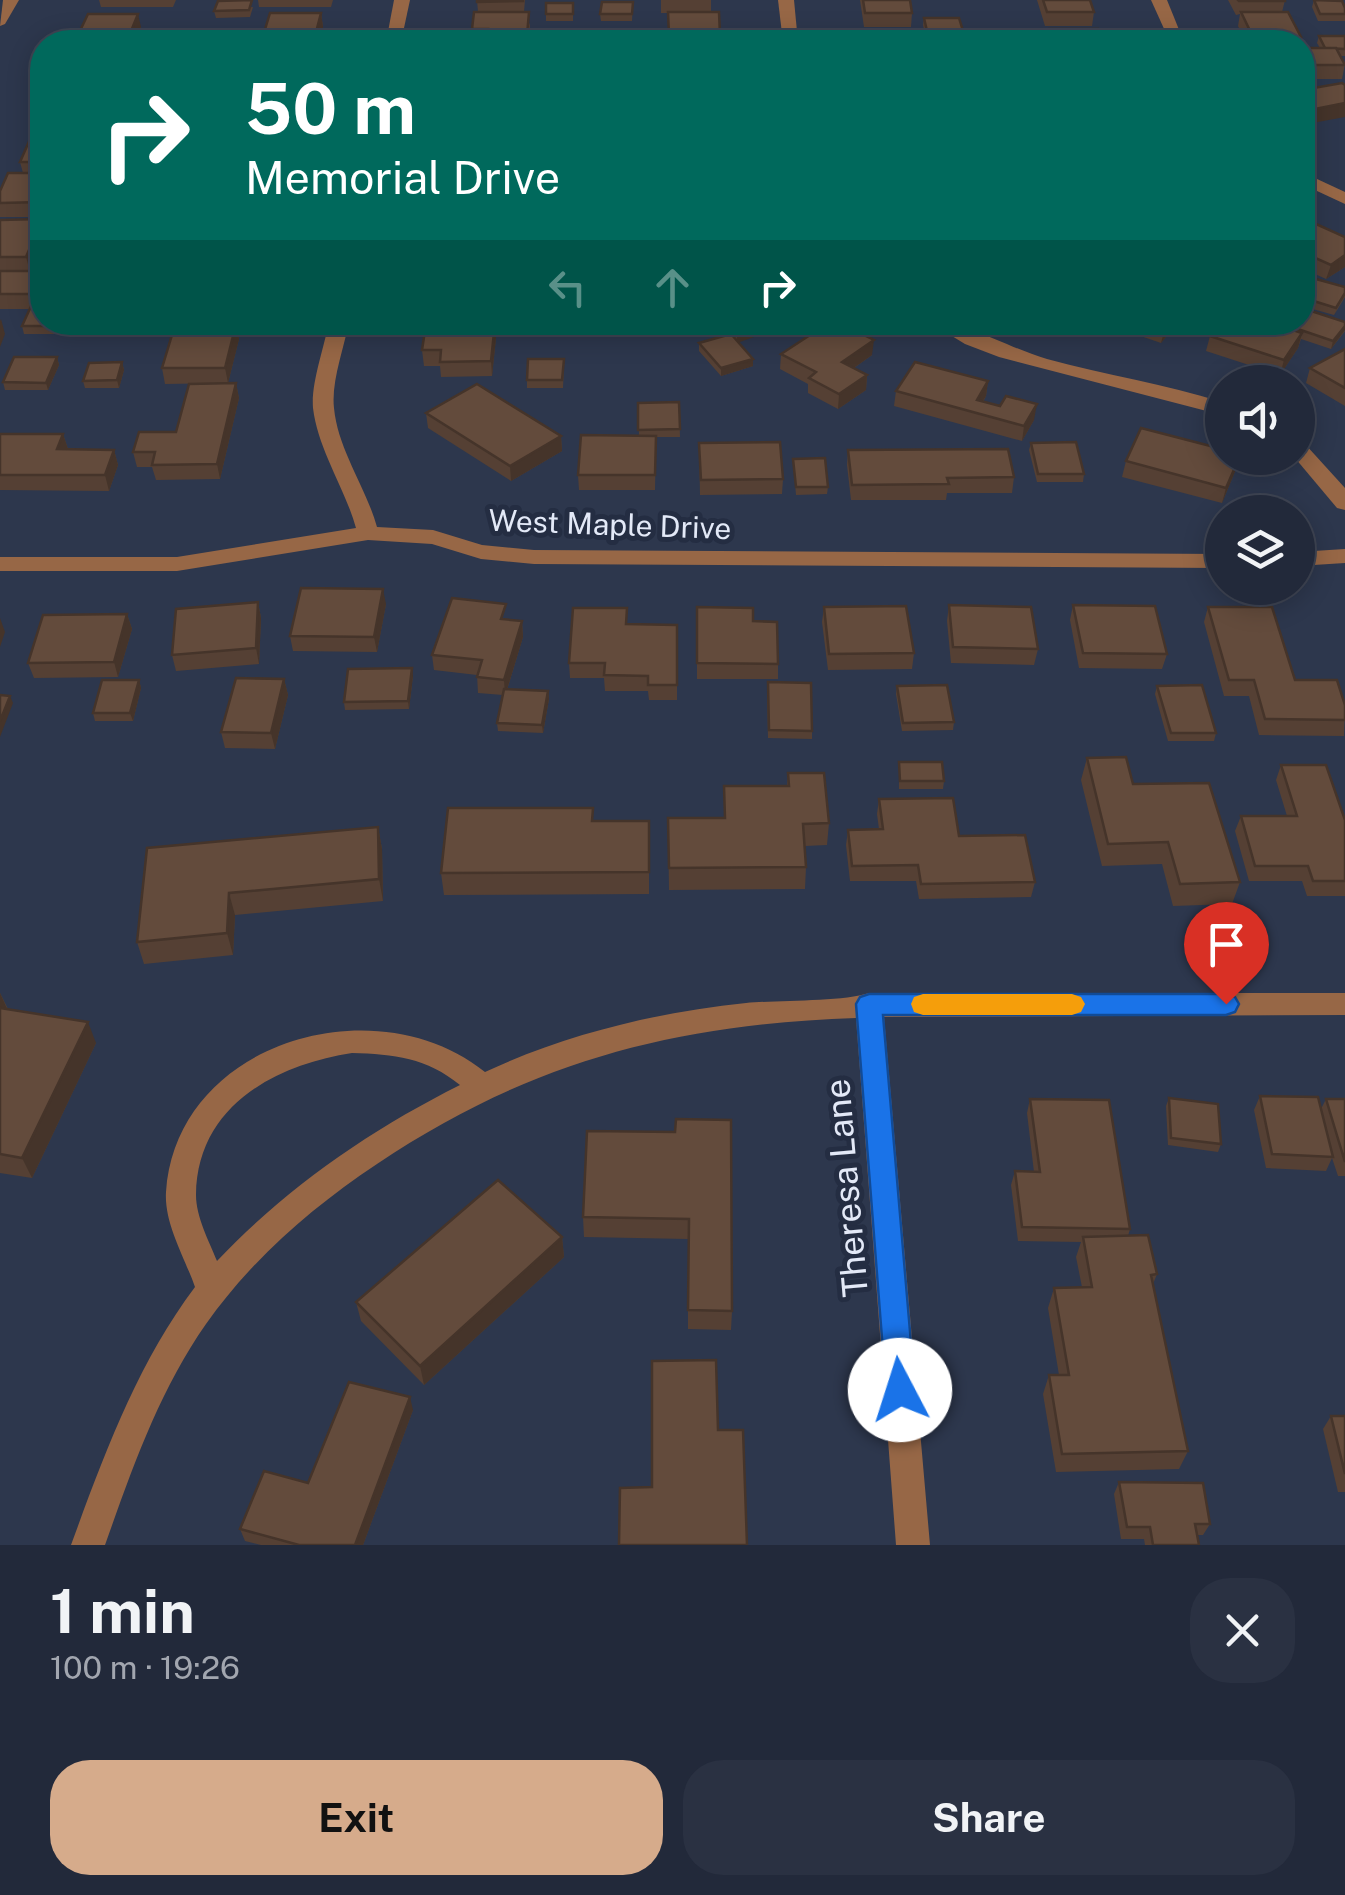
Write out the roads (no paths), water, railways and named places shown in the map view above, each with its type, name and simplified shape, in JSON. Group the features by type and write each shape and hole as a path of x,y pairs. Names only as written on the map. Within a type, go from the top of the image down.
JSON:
{"street":[{"path":"0,20 11,0"},
{"path":"396,30 402,0"},
{"path":"786,0 789,30"},
{"path":"1159,0 1171,30"},
{"path":"1315,184 1345,199"},
{"path":"336,335 322,406 334,448 357,493 368,532"},
{"path":"958,335 1062,372 1205,405"},
{"path":"1315,465 1345,503"},
{"name":"West Maple Drive","path":"0,564 176,564 368,532 433,537 481,552 534,558 1205,561"},
{"path":"1315,558 1345,556"},
{"path":"88,1545 154,1383 212,1290 286,1213 385,1138 480,1084 556,1054 655,1028 760,1010 869,1004 1345,1004"},
{"name":"Theresa Lane","path":"869,1004 913,1545"},
{"path":"212,1290 181,1198 185,1158 206,1112 254,1068 325,1042 379,1041 438,1054 480,1084"}]}
